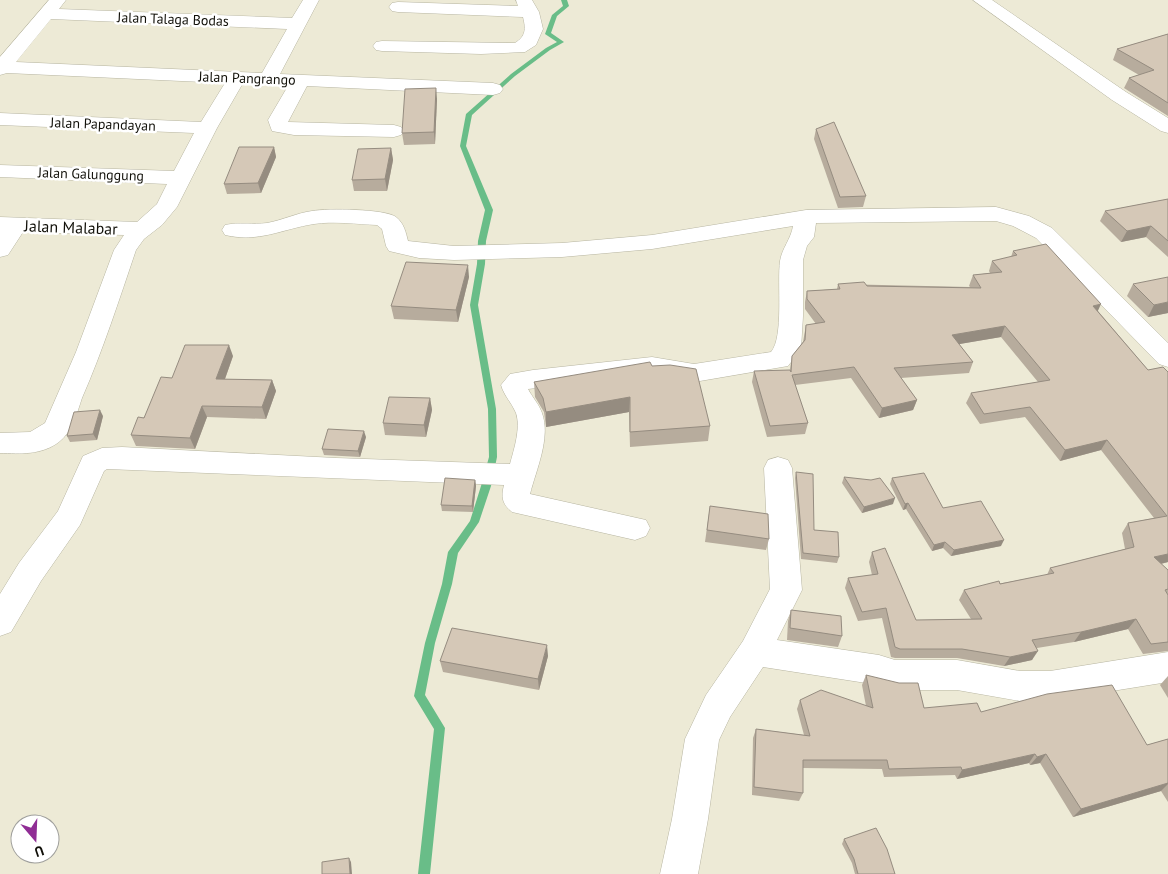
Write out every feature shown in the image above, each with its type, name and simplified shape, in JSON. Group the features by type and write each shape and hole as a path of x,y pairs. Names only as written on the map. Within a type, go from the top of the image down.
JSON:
{"street":[{"path":"981,0 1088,75 1168,127"},
{"path":"399,4 527,6 534,29 533,36 526,45 519,48 481,49 374,64 399,4"},
{"path":"0,68 53,6"},
{"name":"Jalan Talaga Bodas","path":"53,6 184,14 305,12"},
{"path":"268,79 305,12"},
{"name":"Jalan Pangrango","path":"0,68 301,80 374,64 493,89"},
{"path":"0,443 23,444 37,442 49,436 56,429 99,326 126,250 132,239 141,229 161,214 207,128 237,78"},
{"path":"301,80 278,120 279,127 394,131"},
{"name":"Jalan Papandayan","path":"0,119 207,128"},
{"name":"Jalan Galunggung","path":"0,171 181,178"},
{"path":"233,230 267,230 314,217 380,218 389,221 395,228 397,246 454,253 562,250 652,242 806,217 1002,215 1020,220 1044,233 1168,358"},
{"path":"636,528 518,502 516,494 531,426 529,413 514,387 516,383 519,381 652,366 694,373 779,360 788,349 792,311 790,290 793,250 798,240 803,236 806,217"},
{"path":"0,250 8,225"},
{"name":"Jalan Malabar","path":"8,225 141,229"},
{"path":"0,622 30,572 65,526 93,464 102,459 122,458 336,469 521,475"},
{"path":"680,874 702,739 718,706 754,651 786,590 778,468"},
{"path":"754,651 880,670 896,675 957,675 1020,686 1050,686 1168,667"}],"building":[{"path":"1168,34 1168,103 1129,78 1154,70 1117,49"},
{"path":"436,88 434,132 402,133 405,89"},
{"path":"834,122 866,196 840,197 816,129"},
{"path":"239,147 274,147 258,183 224,184"},
{"path":"391,148 385,179 352,180 358,149"},
{"path":"1168,199 1168,241 1151,226 1127,231 1105,211"},
{"path":"1046,244 1101,304 1093,306 1148,370 1163,367 1168,372 1168,554 1154,557 1168,570 1168,589 1165,590 1168,595 1168,642 1151,644 1136,619 1081,632 1032,640 1038,651 1010,657 962,649 900,649 895,647 886,608 862,612 848,578 878,574 872,552 885,548 916,620 982,619 964,590 999,581 1000,584 1054,573 1050,568 1134,547 1128,523 1167,516 1107,440 1065,450 1030,407 984,414 971,393 1050,380 1005,326 952,335 973,362 894,368 917,400 882,408 854,367 792,375 808,423 770,426 754,371 790,370 791,372 792,356 805,340 806,325 825,322 807,299 807,291 840,289 838,284 864,282 867,286 981,288 973,275 1002,272 992,261 1017,255 1013,251"},
{"path":"406,262 468,265 456,310 391,306"},
{"path":"1168,277 1168,302 1154,305 1133,284"},
{"path":"185,345 229,345 216,379 272,380 262,407 202,406 190,438 131,435 138,417 144,418 161,377 172,378"},
{"path":"650,362 652,366 670,365 696,369 710,426 630,432 630,397 546,412 543,398 534,382"},
{"path":"389,397 430,398 424,425 383,423"},
{"path":"100,410 93,434 67,436 74,412"},
{"path":"328,429 364,431 358,451 322,449"},
{"path":"796,472 813,474 814,530 838,532 839,557 803,553"},
{"path":"924,473 943,508 981,501 1004,540 954,550 945,542 934,545 908,503 905,504 892,478"},
{"path":"844,477 871,480 880,478 895,498 864,507"},
{"path":"445,478 475,480 472,506 441,505"},
{"path":"710,506 768,514 769,539 707,530"},
{"path":"791,610 841,616 842,636 790,628"},
{"path":"452,628 547,645 538,679 440,661"},
{"path":"866,675 899,683 918,683 924,708 977,703 981,712 1047,694 1112,685 1147,745 1168,739 1168,783 1081,809 1046,754 1037,757 1035,754 962,770 961,767 889,769 887,760 803,760 803,793 754,787 756,729 810,736 800,700 821,690 873,708"},
{"path":"876,828 887,849 895,874 858,874 854,859 844,839"},
{"path":"349,858 350,874 322,874 322,862"}],"waterway":[{"path":"424,874 440,728 419,696 430,643 447,584 453,552 474,522 493,457 492,409 474,305 481,264 482,241 489,210 463,146 469,114 513,75 548,49 561,42 548,34 555,15 566,6 564,0"}]}
